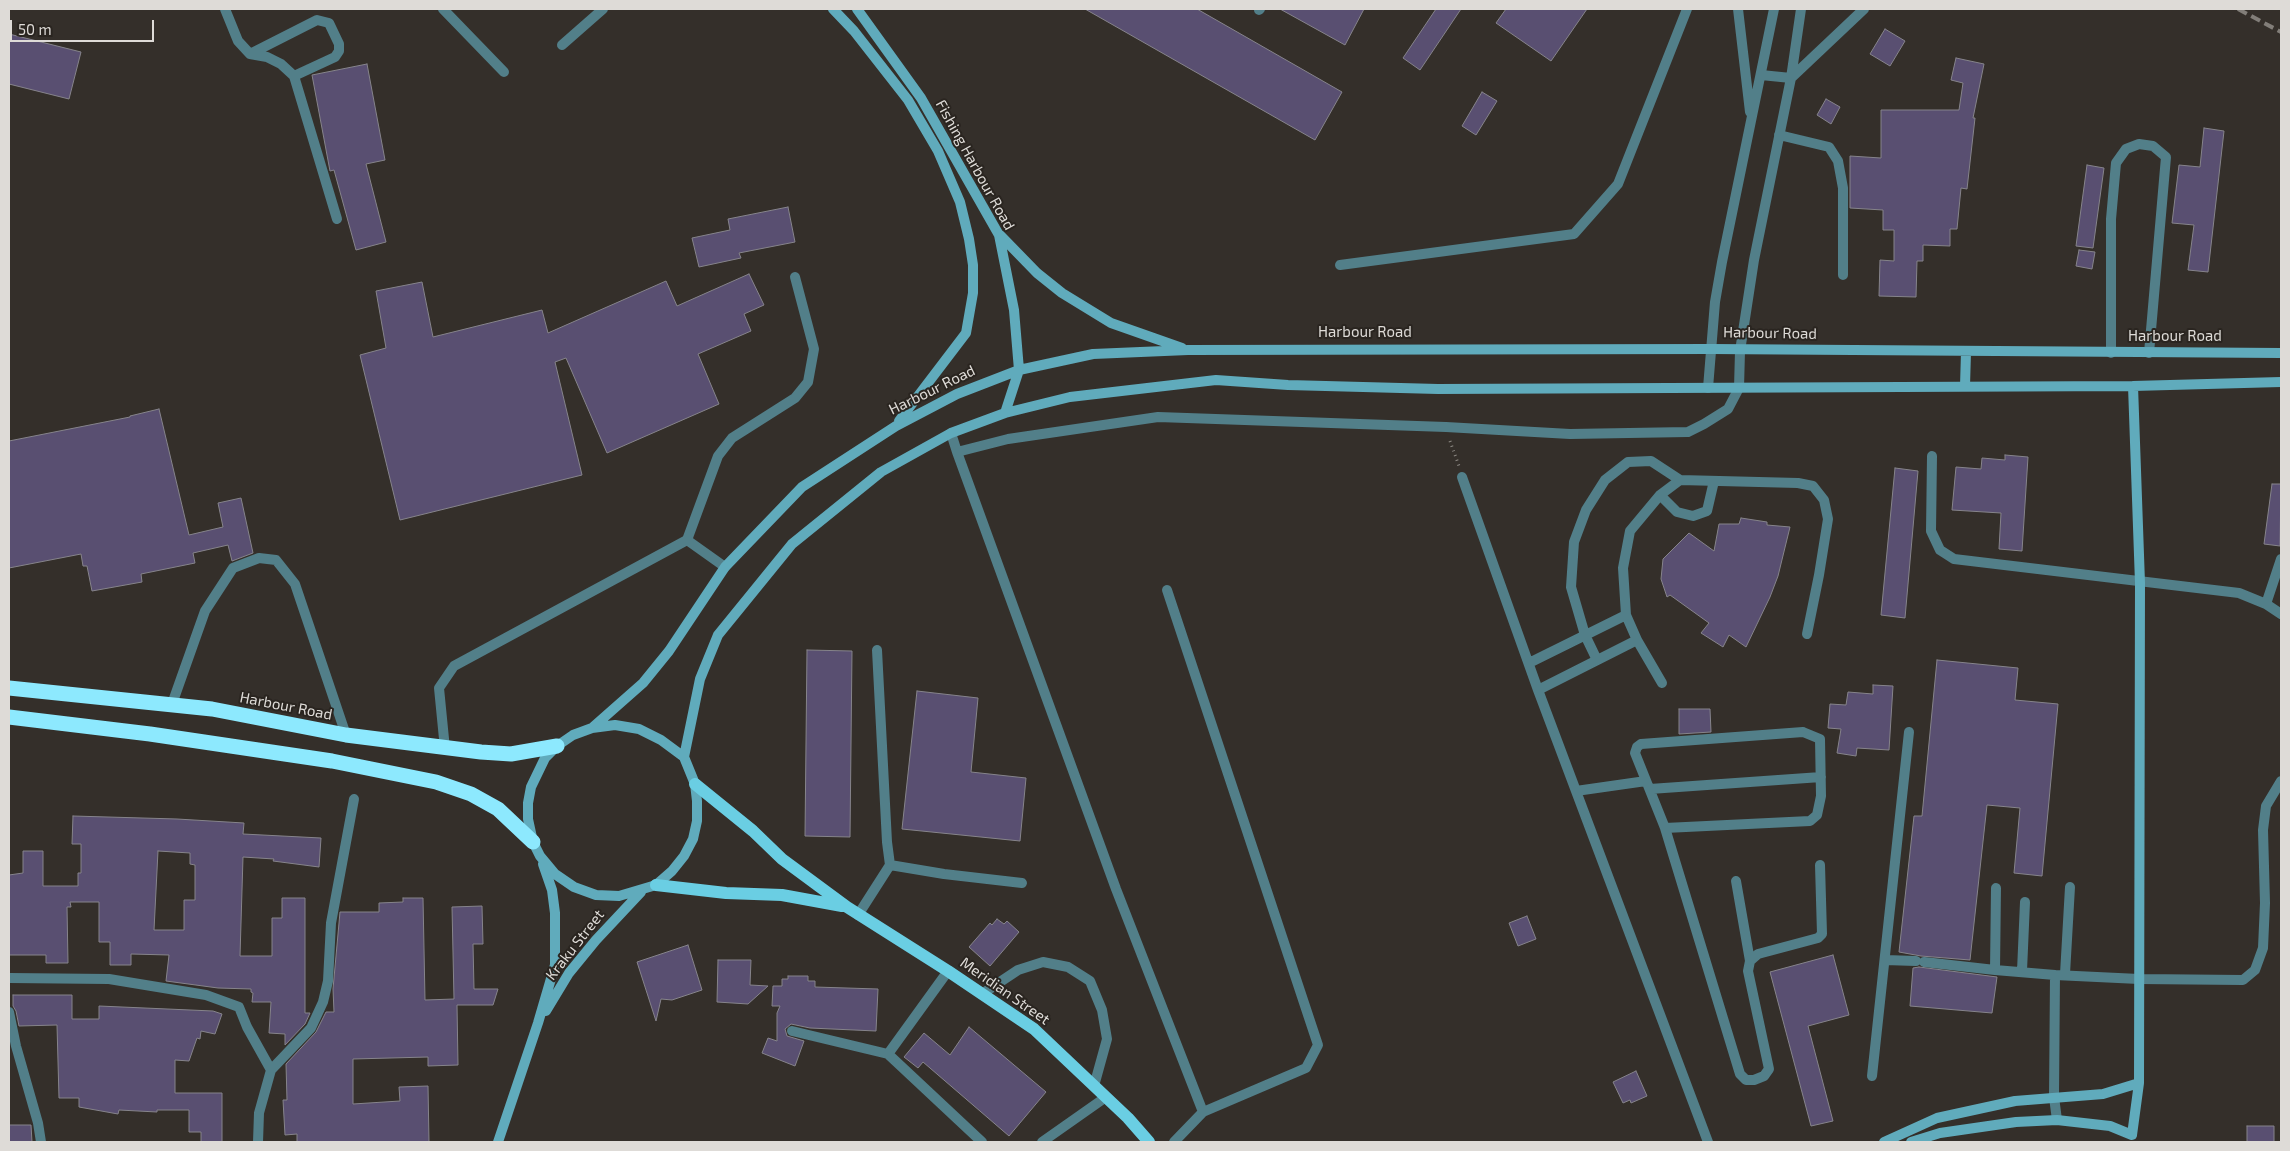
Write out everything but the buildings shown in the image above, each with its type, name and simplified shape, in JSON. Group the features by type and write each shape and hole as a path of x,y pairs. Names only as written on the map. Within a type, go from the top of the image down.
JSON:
{"highway":[{"name":"Harbour Road","path":"9,688 212,709 346,735 445,748 511,754 557,746"},
{"path":"9,717 150,734 332,761 436,782 471,794 498,809 533,842"}],"main road":[{"name":"Fishing Harbour Road","path":"833,9 854,31 908,100 938,151 960,202 970,239 973,265 973,292 966,333 896,426"},
{"name":"Fishing Harbour Road","path":"857,9 921,98 999,235 1014,310 1019,370 1005,413"},
{"path":"999,235 1043,278 1062,293 1103,319 1188,350"},
{"name":"Harbour Road","path":"592,728 649,677 669,651 725,567 802,487 896,426 957,394 1019,370 1093,354 1188,350 1711,349 2281,353"},
{"path":"1966,352 1966,386"},
{"path":"684,756 661,740 639,729 615,725 592,728 573,735 557,746 541,765 531,787 528,803 528,819 533,842 540,856 555,874 574,887 588,892 619,896 642,891 656,885 672,871 684,856 693,839 697,821 695,784 684,756 700,679 718,635 774,565 792,544 881,472 951,433 1005,413 1070,397 1216,380 1288,385 1438,389 2133,386 2281,382"},
{"path":"1911,1142 1950,1132 2016,1122 2057,1120 2110,1126 2132,1139 2139,1083 2140,582 2133,386"},
{"name":"Meridian Street","path":"695,784 753,831 782,860 858,915 948,971 1034,1029 1106,1096 1148,1142"},
{"name":"Kraku Street","path":"498,1142 538,1023 555,965 552,890 540,856"},
{"name":"Meridian Street","path":"656,885 726,893 782,895 847,907"},
{"name":"Kraku Street","path":"538,1023 569,973 616,917 642,891"},
{"path":"1884,1142 1938,1118 2015,1101 2054,1096 2102,1094 2139,1083"}],"street":[{"path":"225,9 238,41 250,54 267,57 281,64 294,76 337,219"},
{"path":"442,9 504,72"},
{"path":"562,45 603,9"},
{"path":"1340,265 1574,234 1618,184 1687,9"},
{"path":"1738,9 1751,124"},
{"path":"1708,388 1715,302 1774,9"},
{"path":"957,452 1008,439 1158,417 1570,434 1688,432 1728,409 1739,388 1740,350 1754,260 1791,78 1801,9"},
{"path":"1791,78 1864,9"},
{"path":"250,54 317,20 330,23 339,44 339,51 334,57 294,76"},
{"path":"1761,74 1791,78"},
{"path":"1779,135 1829,147 1838,161 1843,188 1843,275"},
{"path":"2111,353 2110,219 2116,163 2126,149 2139,144 2154,146 2166,157 2149,353"},
{"path":"445,748 439,688 454,666 687,540 718,456 732,438 795,398 808,382 814,349 794,277"},
{"path":"951,433 1116,889 1203,1112"},
{"path":"1932,456 1931,531 1940,550 1954,559 2239,593 2266,604 2281,614"},
{"path":"1597,660 1585,635 1571,587 1574,542 1586,510 1605,480 1628,462 1651,461 1680,480 1798,483 1813,486 1824,500 1828,519 1820,575 1807,634"},
{"path":"1462,477 1538,690 1708,1142"},
{"path":"1662,683 1637,640 1626,615 1623,568 1630,531 1660,495 1680,480"},
{"path":"1660,495 1677,512 1693,516 1706,511 1714,481"},
{"path":"687,540 725,567"},
{"path":"172,704 205,610 233,568 258,558 276,560 295,584 346,735"},
{"path":"2266,604 2281,559"},
{"path":"1167,590 1318,1045 1306,1068 1203,1112 1174,1142"},
{"path":"1529,663 1626,615"},
{"path":"1538,690 1637,640"},
{"path":"858,915 890,864 887,842 877,650"},
{"path":"1665,828 1810,821 1817,816 1820,805 1820,739 1803,732 1641,744 1636,747 1635,753 1665,828 1740,1074 1746,1080 1754,1080 1764,1076 1769,1069 1748,971 1750,961 1736,881"},
{"path":"1872,1076 1910,732"},
{"path":"1576,791 1648,785 1821,777"},
{"path":"1885,960 2060,975 2139,979 2243,980 2255,970 2263,948 2265,903 2263,830 2266,806 2281,781"},
{"path":"258,1142 260,1113 271,1070 311,1028 323,1002 328,980 331,923 354,799"},
{"path":"890,864 944,874 1022,883"},
{"path":"1750,961 1758,954 1818,938 1822,934 1820,864"},
{"path":"2057,1120 2054,1096 2060,975 2070,887"},
{"path":"1995,970 1996,888"},
{"path":"2022,971 2025,902"},
{"path":"982,994 1018,970 1043,962 1068,967 1090,981 1102,1010 1107,1039 1094,1086"},
{"path":"888,1054 948,971"},
{"path":"9,978 109,979 206,995 224,1000 239,1007 247,1027 271,1070"},
{"path":"9,1012 16,1046 38,1123 41,1142"},
{"path":"792,1031 888,1054 982,1142"},
{"path":"1042,1142 1106,1096"}],"railway":[{"path":"2238,9 2281,32"}]}
